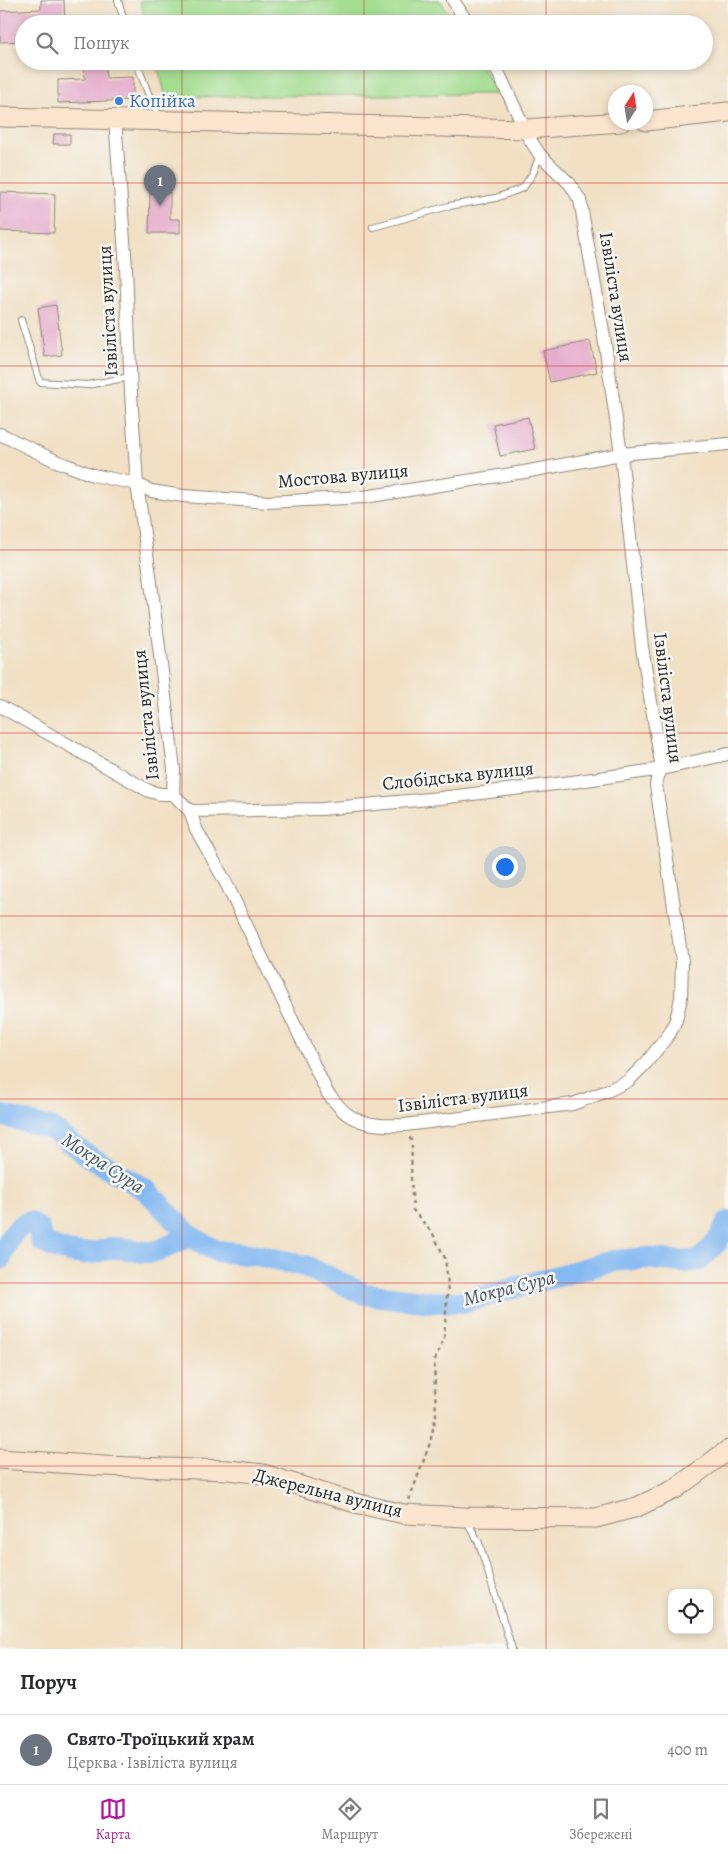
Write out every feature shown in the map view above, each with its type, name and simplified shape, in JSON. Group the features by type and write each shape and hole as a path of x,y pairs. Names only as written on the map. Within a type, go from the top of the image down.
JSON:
{"street":[{"path":"453,0 462,15"},
{"name":"Ізвіліста вулиця","path":"115,118 126,268 130,377 137,484 174,769 173,794 190,811 196,828 226,883 328,1094 348,1115 365,1122 383,1126 405,1126 573,1104 607,1091 628,1080 646,1063 670,1033 676,1020 681,998 682,962 656,785 662,769 642,647 621,454 604,337 580,200 570,184 540,155 529,138 496,70"},
{"path":"653,120 728,112"},
{"path":"0,117 115,118 526,129 608,123"},
{"name":"Мостова вулиця","path":"0,434 56,461 93,475 137,484 151,491 183,496 259,501 364,497 524,472 621,454 728,444"},
{"path":"0,706 150,791 160,794 173,794"},
{"name":"Слобідська вулиця","path":"190,811 322,809 440,798 662,769 728,754"},
{"name":"Джерельна вулиця","path":"0,1459 104,1466 229,1470 263,1474 355,1503 404,1514 465,1517 596,1518 637,1507 675,1489 728,1450"}],"lane":[{"path":"118,0 122,15"},
{"path":"139,70 161,120"},
{"path":"373,227 449,206 496,198 523,188 533,173 540,155"},
{"path":"21,320 40,382 86,385 130,377"},
{"path":"465,1517 479,1543 512,1649"}],"path":[{"path":"404,1514 430,1443 436,1415 434,1362 444,1338 448,1284 445,1258 433,1234 413,1210 410,1179 412,1142 405,1126"}],"green space":[{"path":"140,0 440,0 449,15 144,15"},
{"path":"158,70 483,70 498,94 166,97"}],"building":[{"path":"41,0 64,0 65,15 15,15 15,41 0,42 0,11 41,9"},
{"path":"84,70 106,70 106,78 133,77 133,100 58,103 58,80 85,79"},
{"path":"54,134 70,134 70,144 53,144"},
{"path":"0,192 55,194 54,233 0,231"},
{"path":"150,192 170,192 170,219 180,219 180,233 149,233"},
{"path":"56,305 62,355 45,357 38,308"},
{"path":"590,341 597,372 550,382 543,351"},
{"path":"528,417 535,449 500,456 493,424"}],"waterway":[{"name":"Мокра Сура","path":"0,1115 52,1129 85,1154 146,1190 190,1236 216,1251 257,1255 305,1266 364,1294 430,1302 463,1302 613,1261 646,1258 681,1262 700,1260 717,1242 728,1222"},
{"name":"Мокра Сура","path":"0,1259 14,1232 23,1224 29,1222 39,1229 42,1242 71,1253 93,1253 113,1248 151,1252 161,1250 190,1236"}],"place":[{"name":"Копійка","path":"119,101"},
{"name":"Свято-Троїцький храм","path":"160,206"}]}
